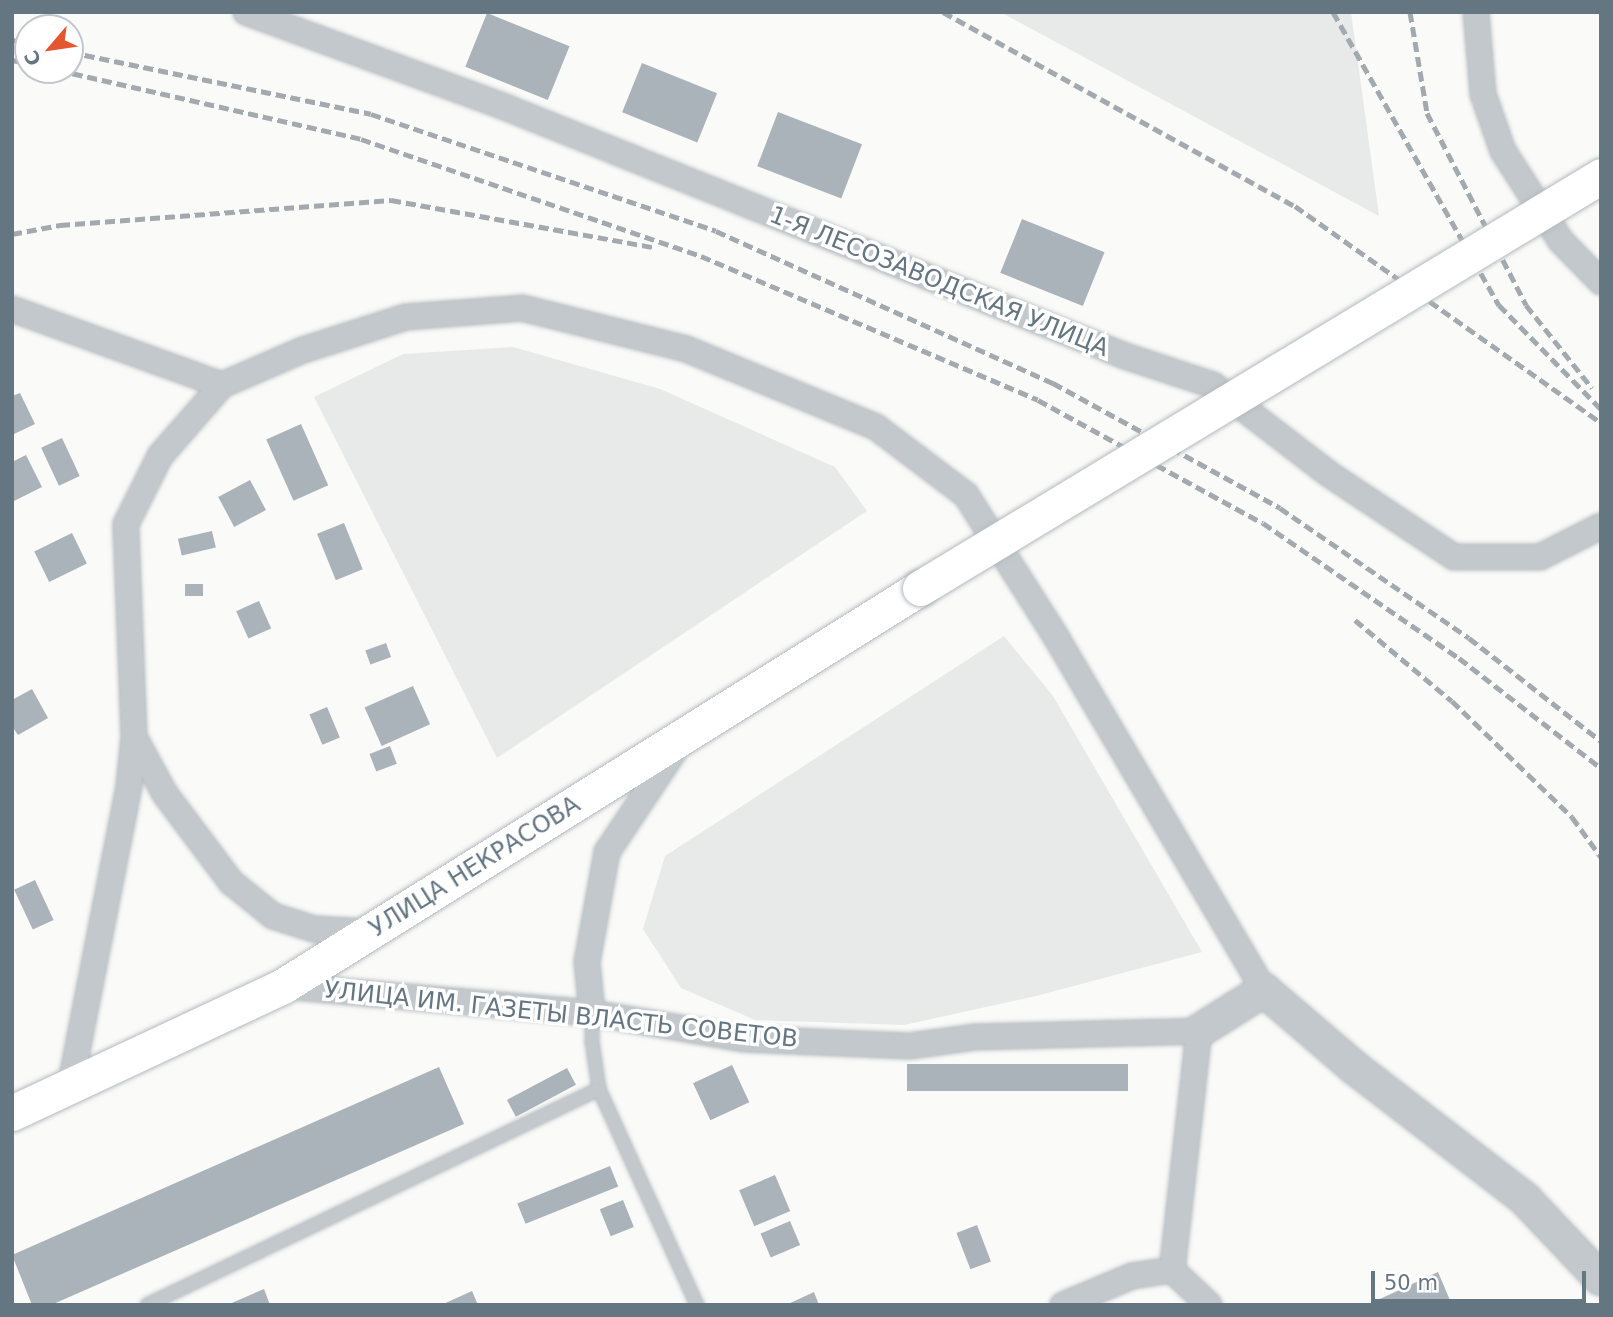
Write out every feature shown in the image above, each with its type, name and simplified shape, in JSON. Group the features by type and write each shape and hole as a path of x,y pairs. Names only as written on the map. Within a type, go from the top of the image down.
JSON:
{"main road":[{"name":"УЛИЦА НЕКРАСОВА","path":"12,1113 283,986 920,588 1601,176"}],"street":[{"name":"1-Я ЛЕСОЗАВОДСКАЯ УЛИЦА","path":"246,12 500,106 1125,356 1213,385 1329,474 1454,557 1540,557 1601,526"},
{"path":"1476,12 1483,94 1503,151 1562,241 1601,282"},
{"path":"70,1087 129,785 134,737 126,524 160,456 222,384 303,350 405,317 522,308 686,349 876,427 966,495 1056,637 1264,990 1355,1068 1525,1199 1601,1279"},
{"path":"12,309 222,384"},
{"path":"592,1013 587,962 607,852 685,736"},
{"path":"134,737 165,794 230,882 273,916 314,929 371,932"},
{"name":"УЛИЦА ИМ. ГАЗЕТЫ ВЛАСТЬ СОВЕТОВ","path":"283,986 592,1013 744,1039 910,1046 976,1037 1199,1031"},
{"path":"1172,1270 1199,1031 1264,990"},
{"path":"1063,1305 1132,1276 1172,1270"},
{"path":"1172,1270 1209,1305"}],"lane":[{"path":"592,1013 592,1041 599,1089 697,1305"},
{"path":"147,1305 599,1089"}],"shaded area":[{"path":"1000,12 1351,12 1379,216"},
{"path":"513,347 660,389 835,467 867,511 497,758 314,397 403,354"},
{"path":"1004,636 1053,696 1202,952 1036,996 904,1025 755,1020 681,988 643,929 665,856"}],"building":[{"path":"487,13 570,46 548,100 465,67"},
{"path":"642,63 717,93 697,142 622,112"},
{"path":"778,112 862,144 841,198 757,166"},
{"path":"1022,219 1105,252 1083,306 1000,273"},
{"path":"20,393 35,424 12,435 12,396"},
{"path":"301,424 328,485 294,501 266,439"},
{"path":"62,438 80,476 59,486 41,448"},
{"path":"26,455 42,487 12,502 12,462"},
{"path":"250,480 266,510 234,527 218,497"},
{"path":"344,523 363,569 336,580 317,534"},
{"path":"212,531 216,548 182,555 178,539"},
{"path":"72,533 87,564 49,582 34,551"},
{"path":"185,584 203,584 203,596 185,596"},
{"path":"259,601 271,628 248,639 236,611"},
{"path":"386,643 391,657 370,665 365,651"},
{"path":"413,686 430,724 382,746 365,708"},
{"path":"32,689 48,718 18,735 12,726 12,700"},
{"path":"327,707 340,737 322,745 310,714"},
{"path":"390,746 397,764 376,772 369,754"},
{"path":"35,880 54,920 33,930 14,890"},
{"path":"907,1064 1128,1064 1128,1091 907,1091"},
{"path":"732,1065 749,1102 710,1120 693,1083"},
{"path":"439,1067 464,1124 51,1305 32,1305 12,1255"},
{"path":"567,1068 576,1085 516,1117 507,1100"},
{"path":"610,1166 618,1186 526,1224 517,1203"},
{"path":"775,1175 790,1211 754,1226 739,1190"},
{"path":"623,1200 634,1227 611,1236 600,1209"},
{"path":"790,1221 800,1245 771,1257 761,1234"},
{"path":"977,1225 991,1261 970,1269 956,1233"},
{"path":"1438,1272 1452,1305 1367,1305"},
{"path":"264,1289 270,1305 227,1305"},
{"path":"472,1291 478,1305 441,1305"},
{"path":"814,1292 819,1305 786,1305"}],"railway":[{"path":"943,12 1295,206 1601,423"},
{"path":"1333,12 1499,305 1601,409"},
{"path":"1410,12 1427,113 1526,305 1592,388"},
{"path":"84,55 371,114 716,231 1053,383 1280,508 1469,638 1601,741"},
{"path":"84,76 361,139 701,256 1038,400 1263,523 1459,658 1601,768"},
{"path":"12,234 60,225 391,200 653,247"},
{"path":"1355,620 1452,701 1572,817 1601,857"}]}
